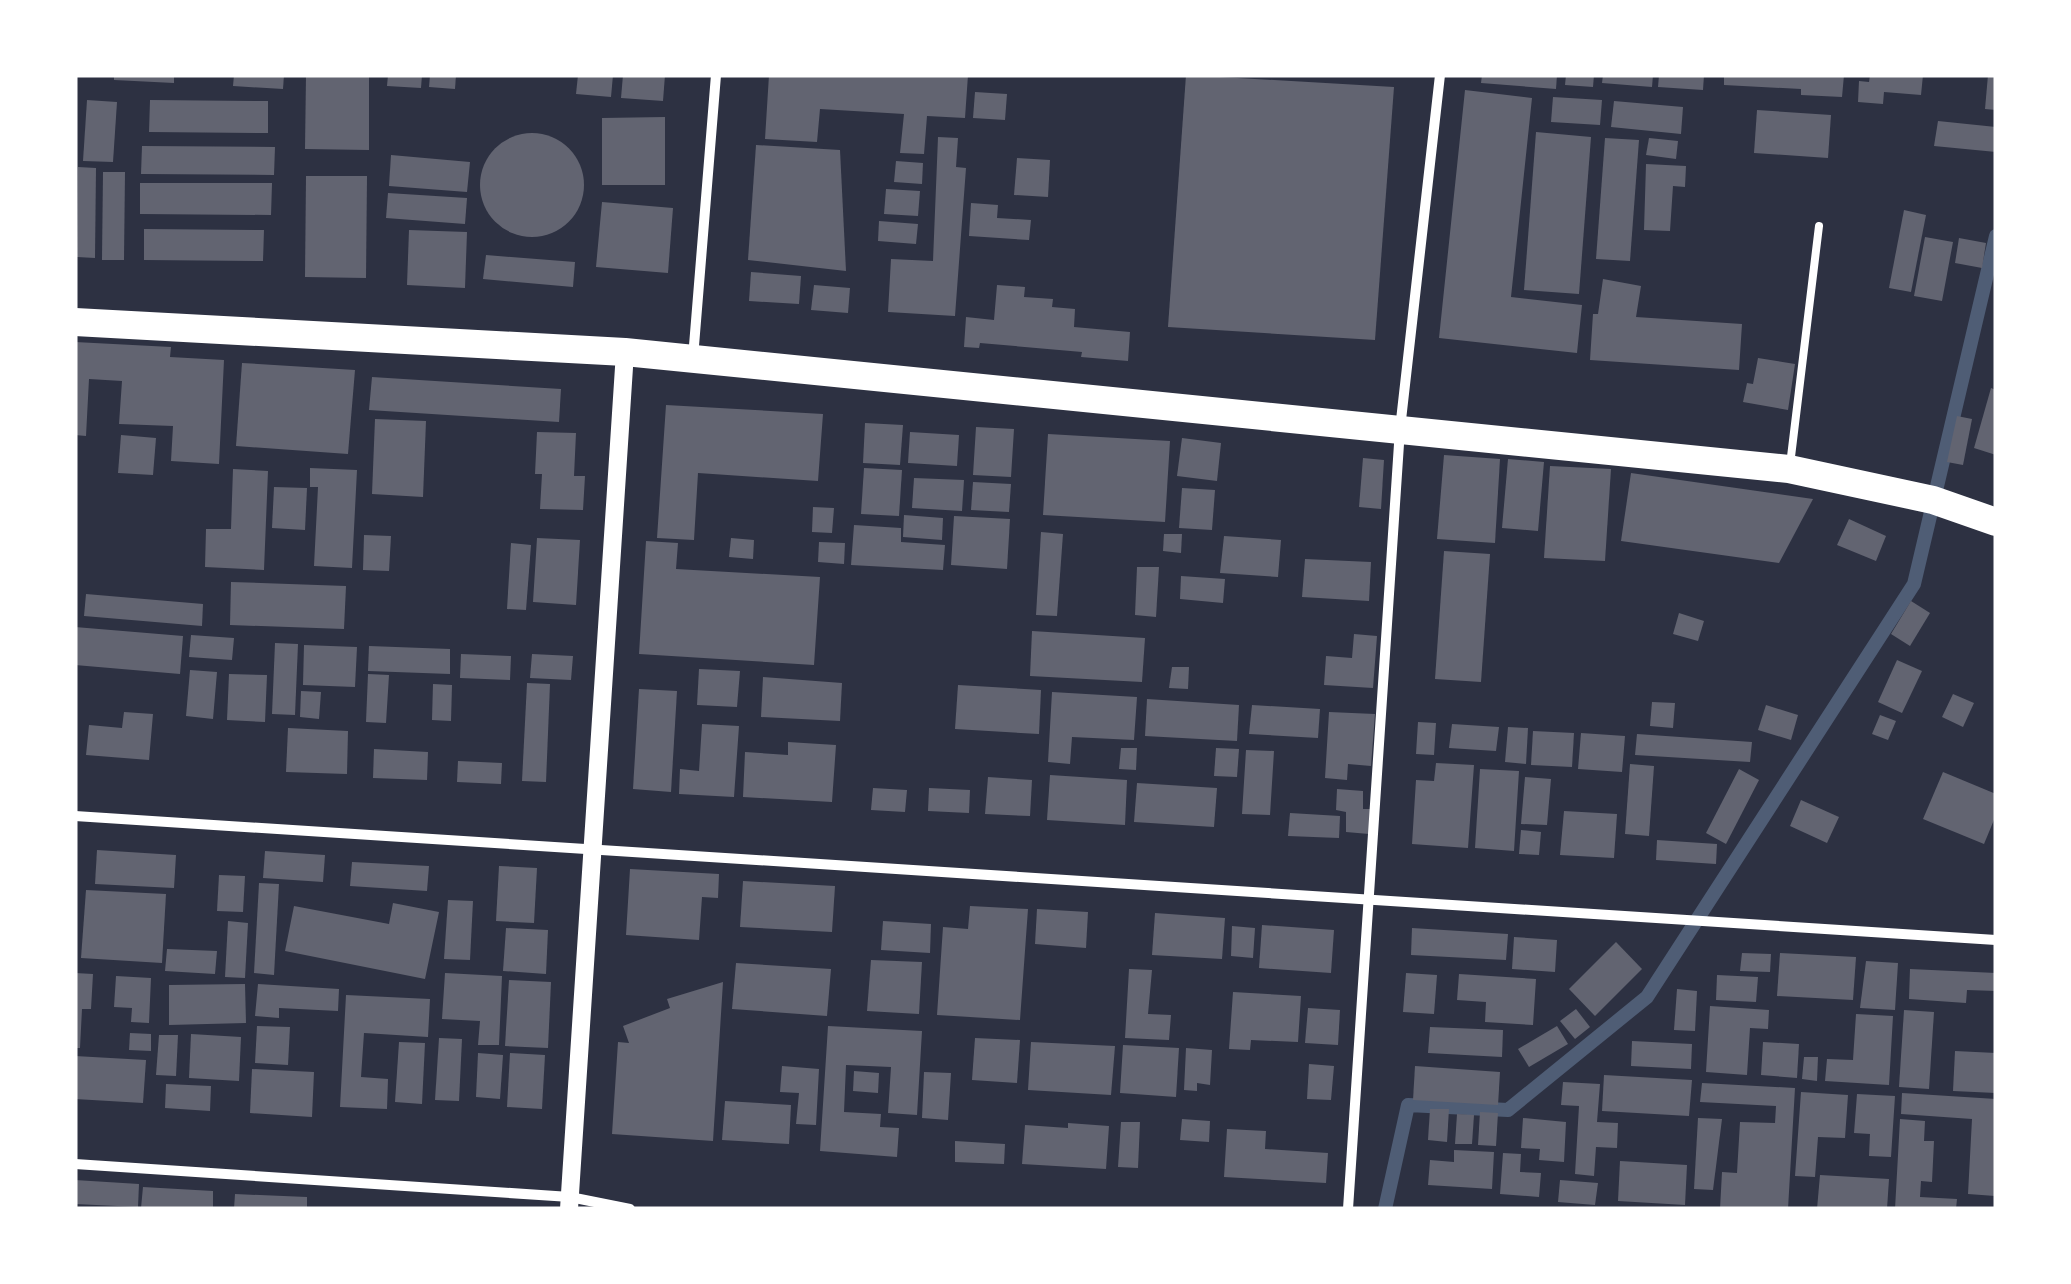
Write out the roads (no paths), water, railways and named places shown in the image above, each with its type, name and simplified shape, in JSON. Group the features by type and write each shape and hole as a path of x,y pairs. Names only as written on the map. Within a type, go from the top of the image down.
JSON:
{"highway":[{"path":"75,322 625,352 1789,469 1933,500 1996,522"}],"street":[{"path":"693,359 716,75"},
{"path":"1348,1209 1400,429 1440,75"},
{"path":"570,1203 625,352"},
{"path":"75,816 1996,940"},
{"path":"75,1164 630,1209"}],"lane":[{"path":"1789,469 1819,226"}],"waterway":[{"path":"1385,1209 1408,1105 1508,1110 1647,997 1914,584 1996,236"}]}
